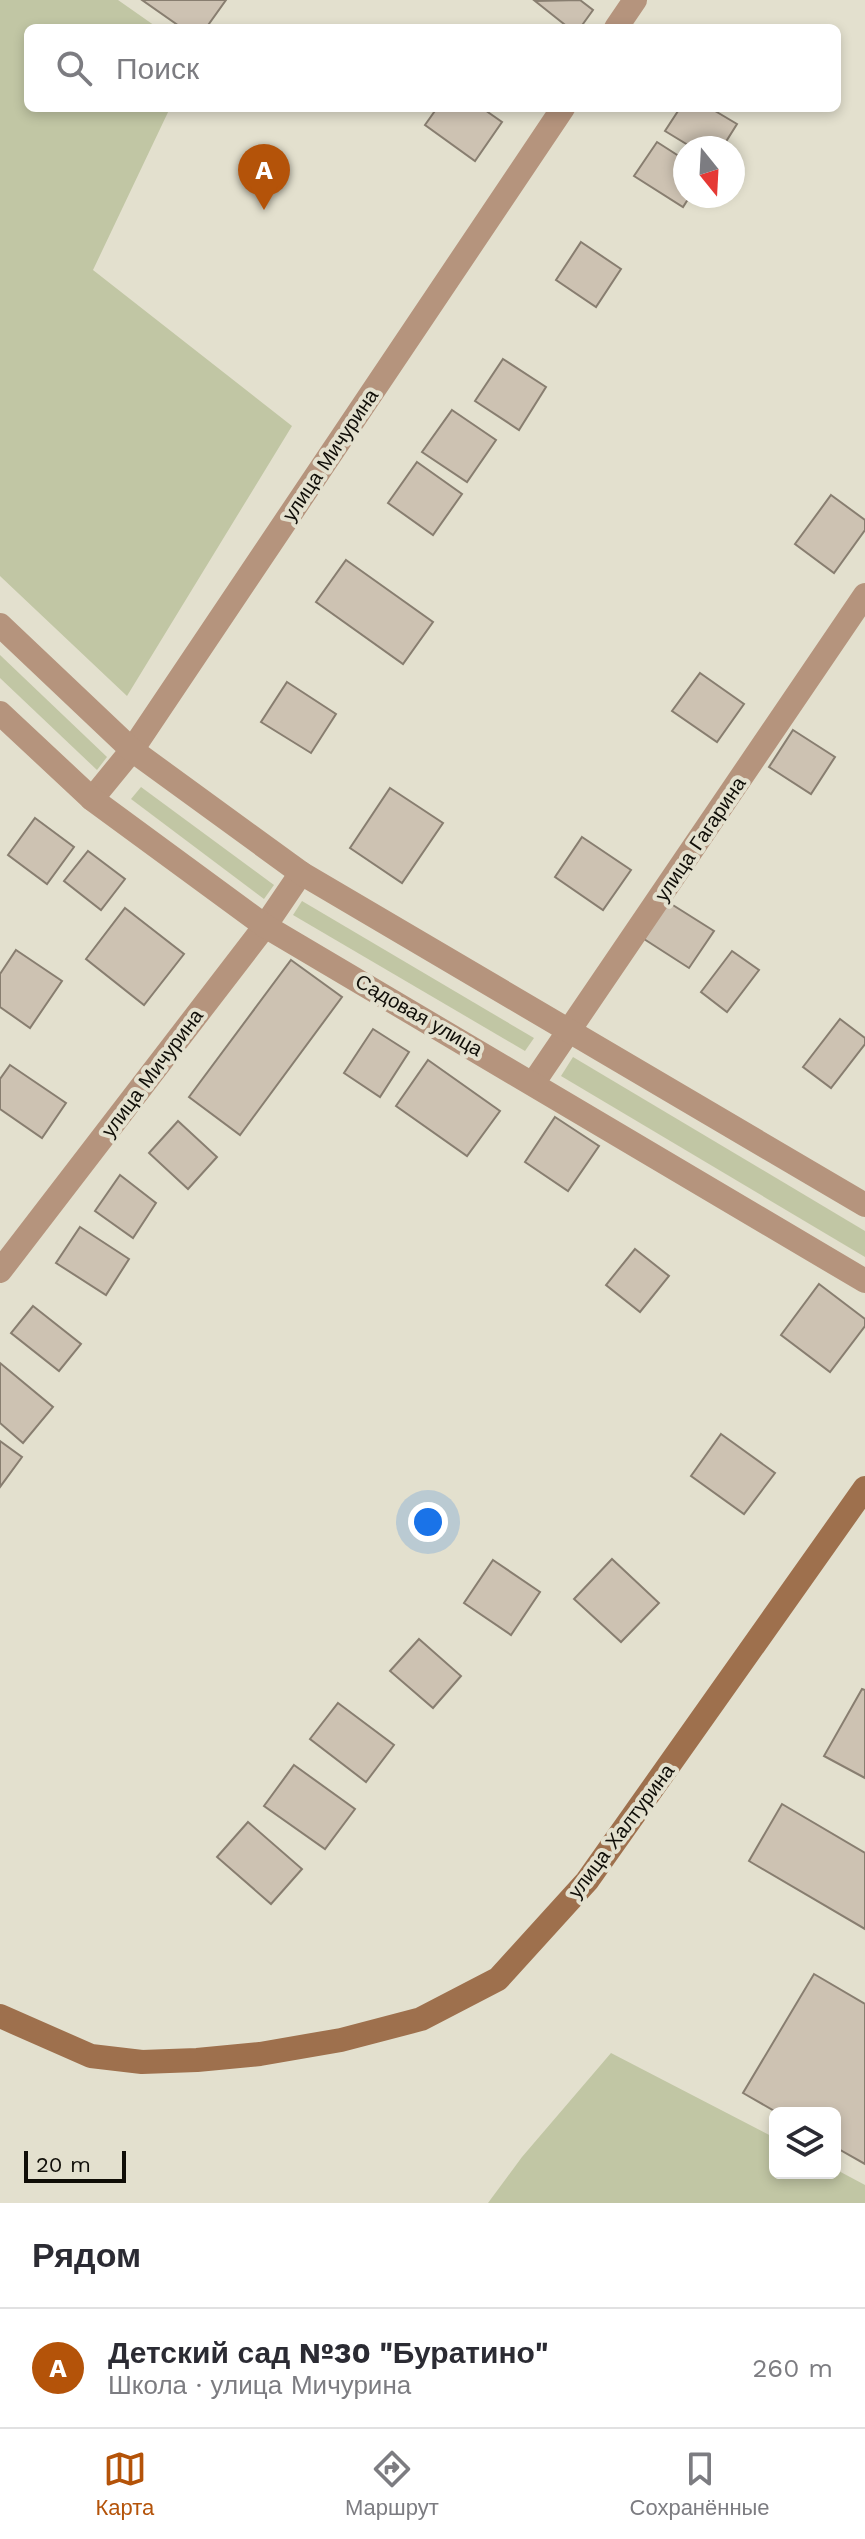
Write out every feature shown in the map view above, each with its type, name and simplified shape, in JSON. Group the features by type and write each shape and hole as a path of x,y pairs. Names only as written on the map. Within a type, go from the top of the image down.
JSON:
{"main road":[{"name":"улица Халтурина","path":"0,2016 91,2056 142,2062 197,2060 260,2054 341,2040 421,2019 498,1979 587,1881 865,1488"}],"street":[{"path":"619,24 635,0"},
{"name":"улица Мичурина","path":"92,799 132,750 560,112"},
{"name":"улица Гагарина","path":"534,1082 865,595"},
{"path":"0,625 132,750 301,873 865,1205"},
{"name":"Садовая улица","path":"0,713 92,799 265,926 534,1082 865,1281"},
{"name":"улица Мичурина","path":"0,1271 265,926 301,873"}],"green space":[{"path":"0,0 118,0 152,24 24,24 24,112 168,112 93,270 292,426 127,696 0,576"},
{"path":"0,655 107,757 97,770 0,678"},
{"path":"141,787 274,885 264,899 131,799"},
{"path":"302,901 534,1038 525,1051 293,915"},
{"path":"573,1057 865,1231 865,1257 561,1076"},
{"path":"611,2053 769,2135 769,2179 841,2179 841,2172 865,2185 865,2203 488,2203 522,2157"}],"building":[{"path":"142,0 226,0 209,24 176,24"},
{"path":"580,0 593,10 583,24 564,24 535,1"},
{"path":"434,112 488,112 502,122 475,161 425,125"},
{"path":"677,112 717,112 737,124 730,136 673,136 665,131"},
{"path":"657,142 673,152 673,201 634,176"},
{"path":"581,242 621,269 596,307 556,280"},
{"path":"503,359 546,387 519,430 475,401"},
{"path":"452,410 496,440 467,482 422,452"},
{"path":"417,462 462,494 433,535 388,503"},
{"path":"831,495 865,520 865,530 834,573 795,544"},
{"path":"346,560 433,622 403,664 316,602"},
{"path":"700,673 744,704 717,742 672,711"},
{"path":"287,682 336,714 311,753 261,722"},
{"path":"793,730 835,757 811,794 769,767"},
{"path":"390,788 443,823 402,883 350,848"},
{"path":"35,818 74,847 47,884 8,855"},
{"path":"582,837 631,870 603,910 555,877"},
{"path":"88,851 125,879 101,910 64,881"},
{"path":"668,902 714,931 689,968 644,939"},
{"path":"125,908 184,954 144,1005 86,959"},
{"path":"16,950 62,981 30,1028 0,1007 0,974"},
{"path":"732,951 759,970 727,1012 701,992"},
{"path":"291,960 342,997 240,1135 189,1097"},
{"path":"840,1019 865,1038 865,1044 831,1088 803,1067"},
{"path":"373,1029 409,1052 380,1097 344,1073"},
{"path":"428,1060 500,1111 467,1156 396,1106"},
{"path":"10,1065 66,1103 42,1138 0,1109 0,1079"},
{"path":"555,1117 599,1146 568,1191 525,1162"},
{"path":"178,1121 217,1157 188,1189 149,1153"},
{"path":"120,1175 156,1203 133,1238 95,1211"},
{"path":"80,1227 129,1259 106,1295 56,1263"},
{"path":"635,1249 669,1276 640,1312 606,1285"},
{"path":"819,1284 865,1319 865,1326 830,1372 781,1335"},
{"path":"33,1306 81,1344 59,1371 11,1333"},
{"path":"0,1363 53,1407 23,1443 0,1423"},
{"path":"721,1434 775,1473 744,1514 691,1476"},
{"path":"0,1441 22,1457 0,1487"},
{"path":"612,1559 659,1603 621,1642 574,1599"},
{"path":"493,1560 540,1592 511,1635 464,1603"},
{"path":"419,1639 461,1676 433,1708 390,1671"},
{"path":"862,1689 865,1690 865,1778 824,1756"},
{"path":"338,1703 394,1745 366,1782 310,1739"},
{"path":"294,1765 355,1809 325,1849 264,1806"},
{"path":"782,1804 865,1853 865,1929 749,1861"},
{"path":"248,1822 302,1869 271,1904 217,1857"},
{"path":"814,1974 865,2004 865,2164 841,2150 841,2107 769,2108 743,2093"}],"place":[{"name":"Детский сад №30 \"Буратино\"","path":"264,210"}]}
